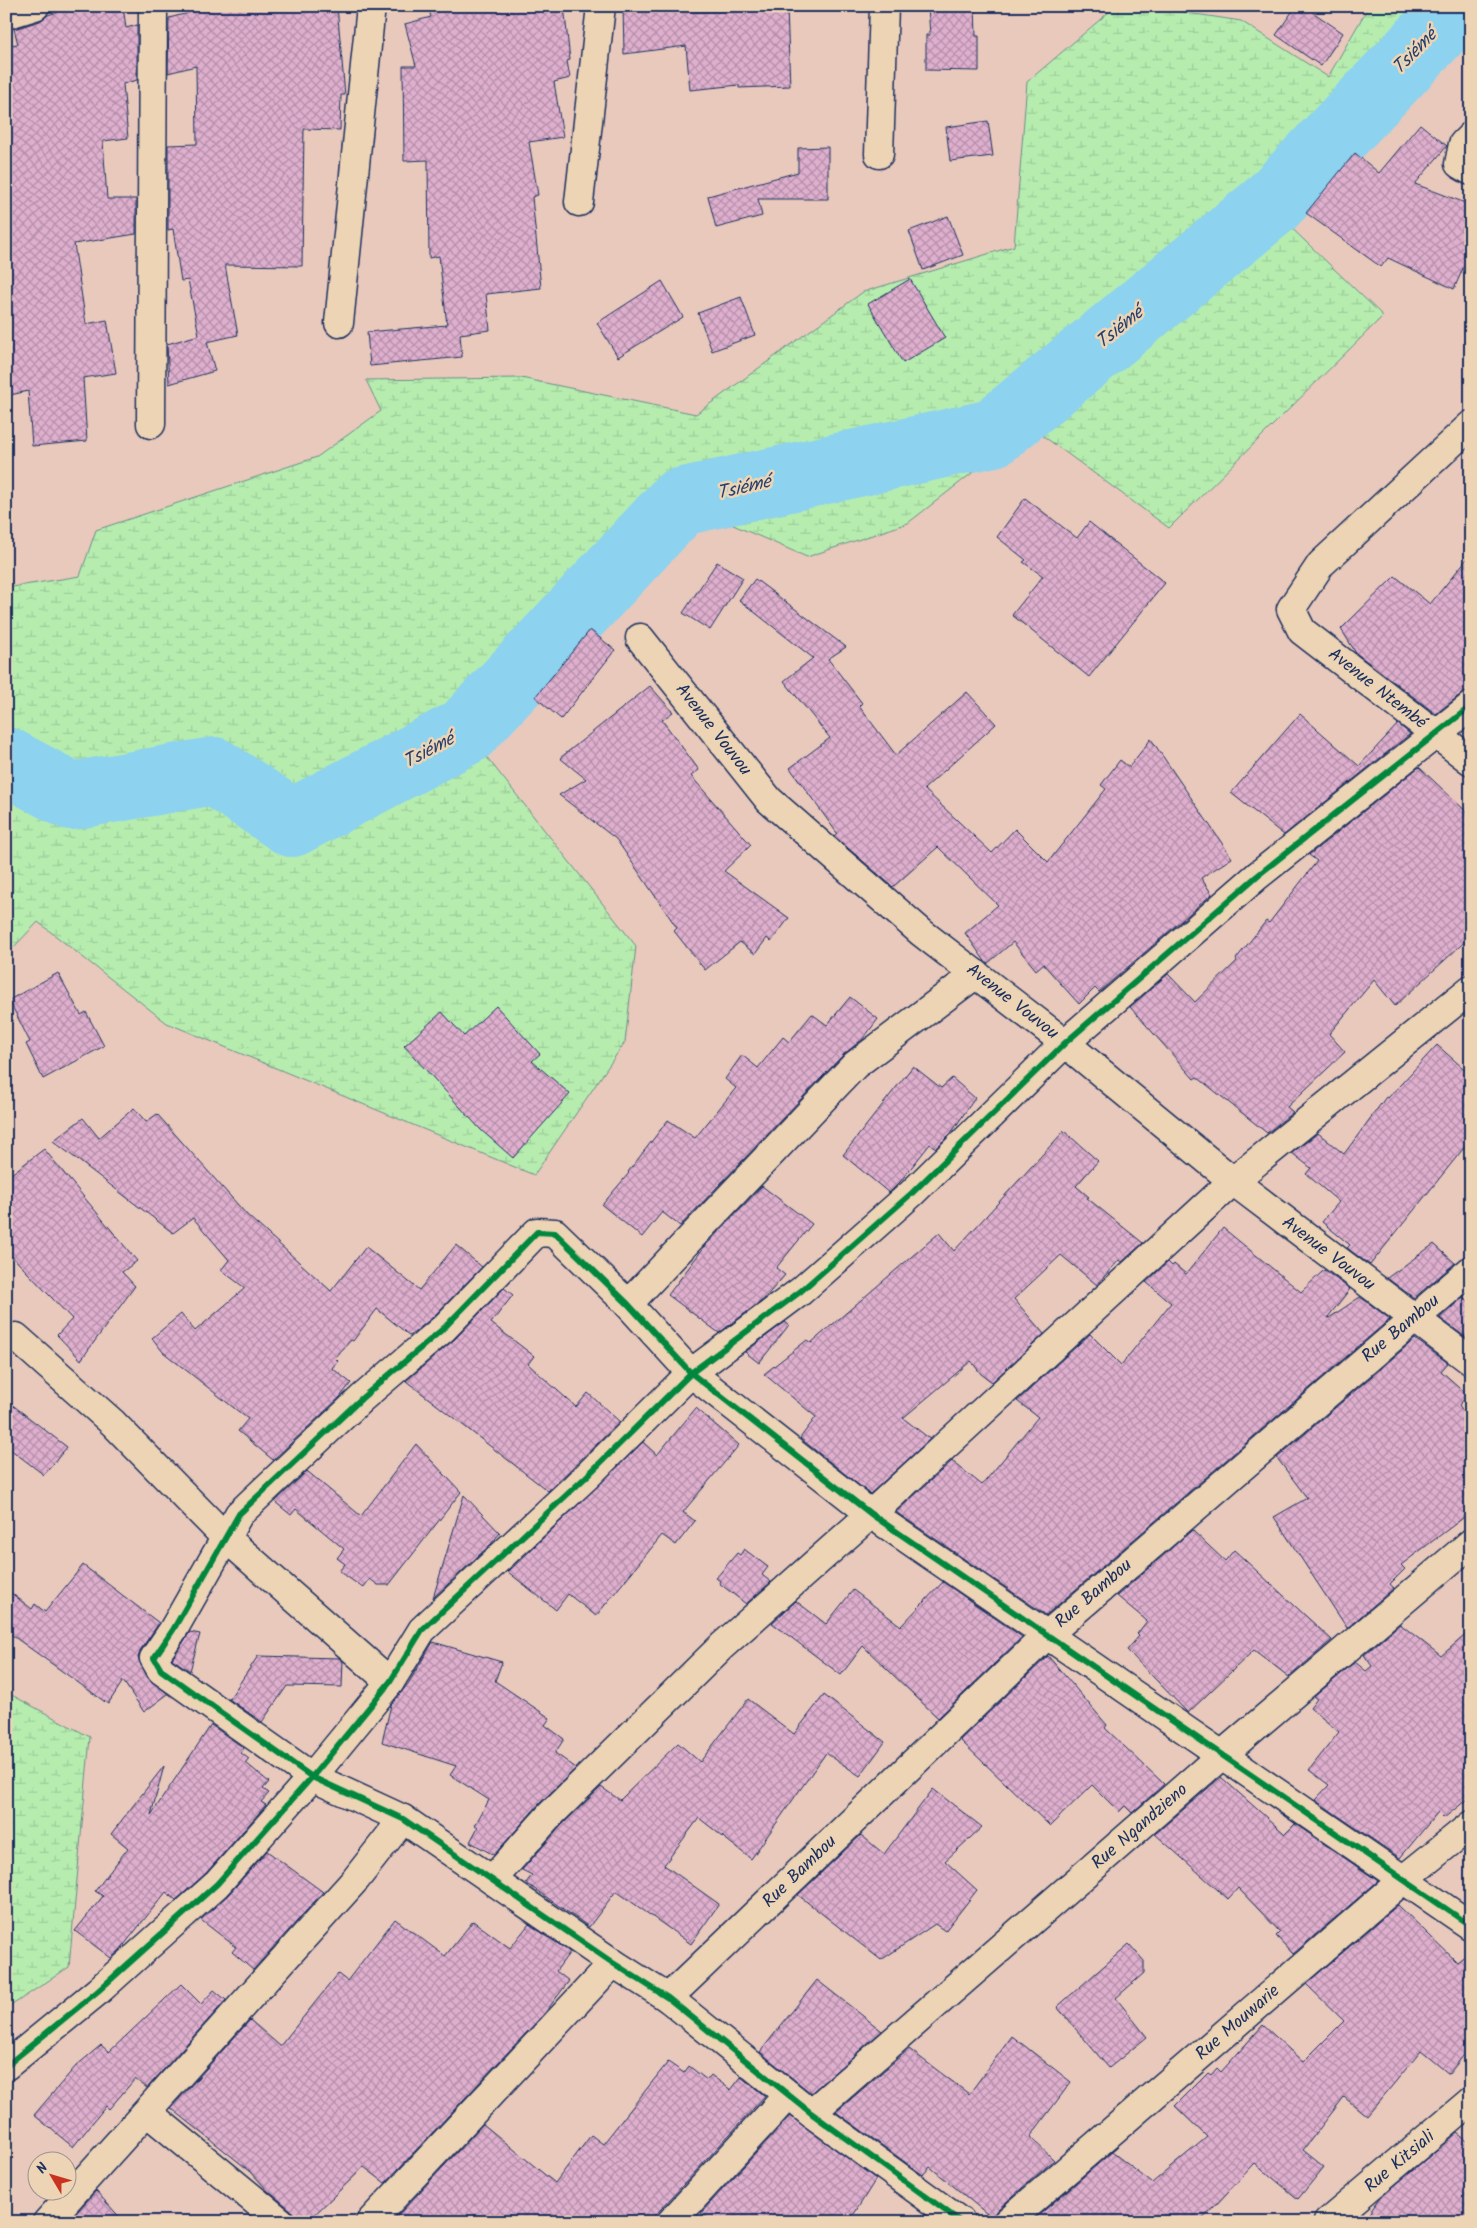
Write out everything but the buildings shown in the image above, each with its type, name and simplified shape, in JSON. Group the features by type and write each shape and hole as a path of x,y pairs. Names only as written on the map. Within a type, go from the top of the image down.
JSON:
{"street":[{"path":"6,15 35,6"},
{"path":"151,424 153,6"},
{"path":"339,323 372,6"},
{"path":"579,202 601,6"},
{"path":"879,154 884,6"},
{"path":"1471,136 1463,144 1459,164 1471,171"},
{"name":"Avenue Ntembé","path":"1471,425 1321,564 1290,610 1302,631 1471,761"},
{"name":"Avenue Vouvou","path":"640,638 769,800 922,932 1065,1043 1233,1181 1471,1361"},
{"path":"6,2066 98,1991 216,1884 312,1777 390,1682 422,1630 691,1374 801,1291 912,1193 1065,1043 1257,876 1471,706"},
{"path":"628,1304 855,1065 976,974"},
{"path":"492,1880 551,1814 722,1646 871,1514 1233,1181 1471,989"},
{"path":"961,2222 811,2113 668,1998 613,1963 403,1819 312,1777 162,1670 154,1658 173,1630 239,1514 362,1398 444,1328 537,1232 555,1233 628,1304 691,1374 871,1514 1471,1926"},
{"name":"Rue Bambou","path":"668,1998 1047,1635 1412,1318 1471,1270"},
{"path":"16,1337 113,1422 225,1537 390,1682"},
{"name":"Rue Ngandzieno","path":"811,2113 1223,1754 1471,1543"},
{"path":"47,2222 356,1879 403,1819"},
{"name":"Rue Mouwarie","path":"1007,2222 1404,1879 1471,1825"},
{"path":"370,2222 613,1963"},
{"path":"671,2222 788,2095"},
{"name":"Rue Kitsiali","path":"1328,2222 1471,2101"},
{"path":"147,2112 282,2222"}],"green space":[{"path":"1116,6 1143,6 1241,21 1328,77 1369,6 1471,6 1471,28 1278,215 1383,316 1169,528 1031,427 908,523 807,557 680,502 466,731 636,946 625,1042 534,1175 167,1023 38,922 6,955 6,588 80,576 96,530 317,457 381,411 366,380 521,378 696,414 863,292 1014,246 1027,82"},
{"path":"6,1692 90,1737 69,1967 6,2009"}],"waterway":[{"name":"Tsiémé","path":"6,761 71,796 214,771 292,823 466,731 680,502 993,433 1271,204 1459,6"}],"cycle path":[{"path":"6,2066 98,1991 217,1884 312,1777 390,1682 422,1630 588,1475 691,1373 801,1291 912,1193 1065,1043 1257,876 1471,706"},
{"path":"961,2222 811,2113 668,1998 613,1963 403,1819 312,1777 161,1670 154,1658 173,1630 239,1514 362,1398 444,1328 537,1232 555,1233 628,1304 691,1373 871,1514 1471,1926"}]}
